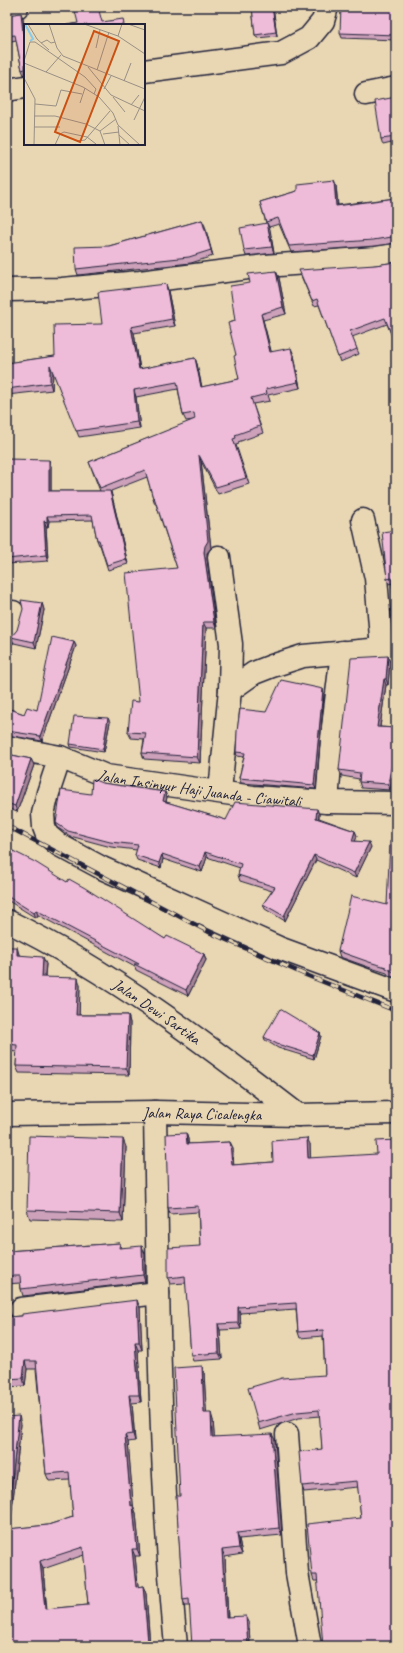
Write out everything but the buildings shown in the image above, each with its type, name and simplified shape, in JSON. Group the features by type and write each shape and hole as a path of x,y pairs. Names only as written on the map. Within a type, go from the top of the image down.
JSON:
{"street":[{"path":"7,8 17,7"},
{"path":"145,71 281,53 309,38 323,21 327,7"},
{"path":"7,90 24,87"},
{"path":"366,94 396,88"},
{"path":"7,290 62,289 140,282 265,266 376,258 396,255"},
{"path":"230,690 254,673 303,656 389,649 376,578 363,520"},
{"path":"220,557 231,644 230,690 220,791"},
{"path":"327,802 333,727 342,652"},
{"name":"Jalan Insinyur Haji Juanda - Ciawitali","path":"7,747 60,757 106,776 220,791 253,797 327,802 396,803"},
{"path":"60,757 48,793 43,814 46,832 59,844 102,868 279,948 396,991"},
{"name":"Jalan Dewi Sartika","path":"7,921 73,956 155,1010 219,1054 298,1115"},
{"path":"155,1112 158,1293 165,1500 176,1646"},
{"name":"Jalan Raya Cicalengka","path":"7,1114 155,1112 298,1115 396,1113"},
{"path":"20,1309 158,1293"},
{"path":"287,1434 297,1573 310,1646"}],"railway":[{"path":"7,826 211,933 306,975 396,1011"}]}
